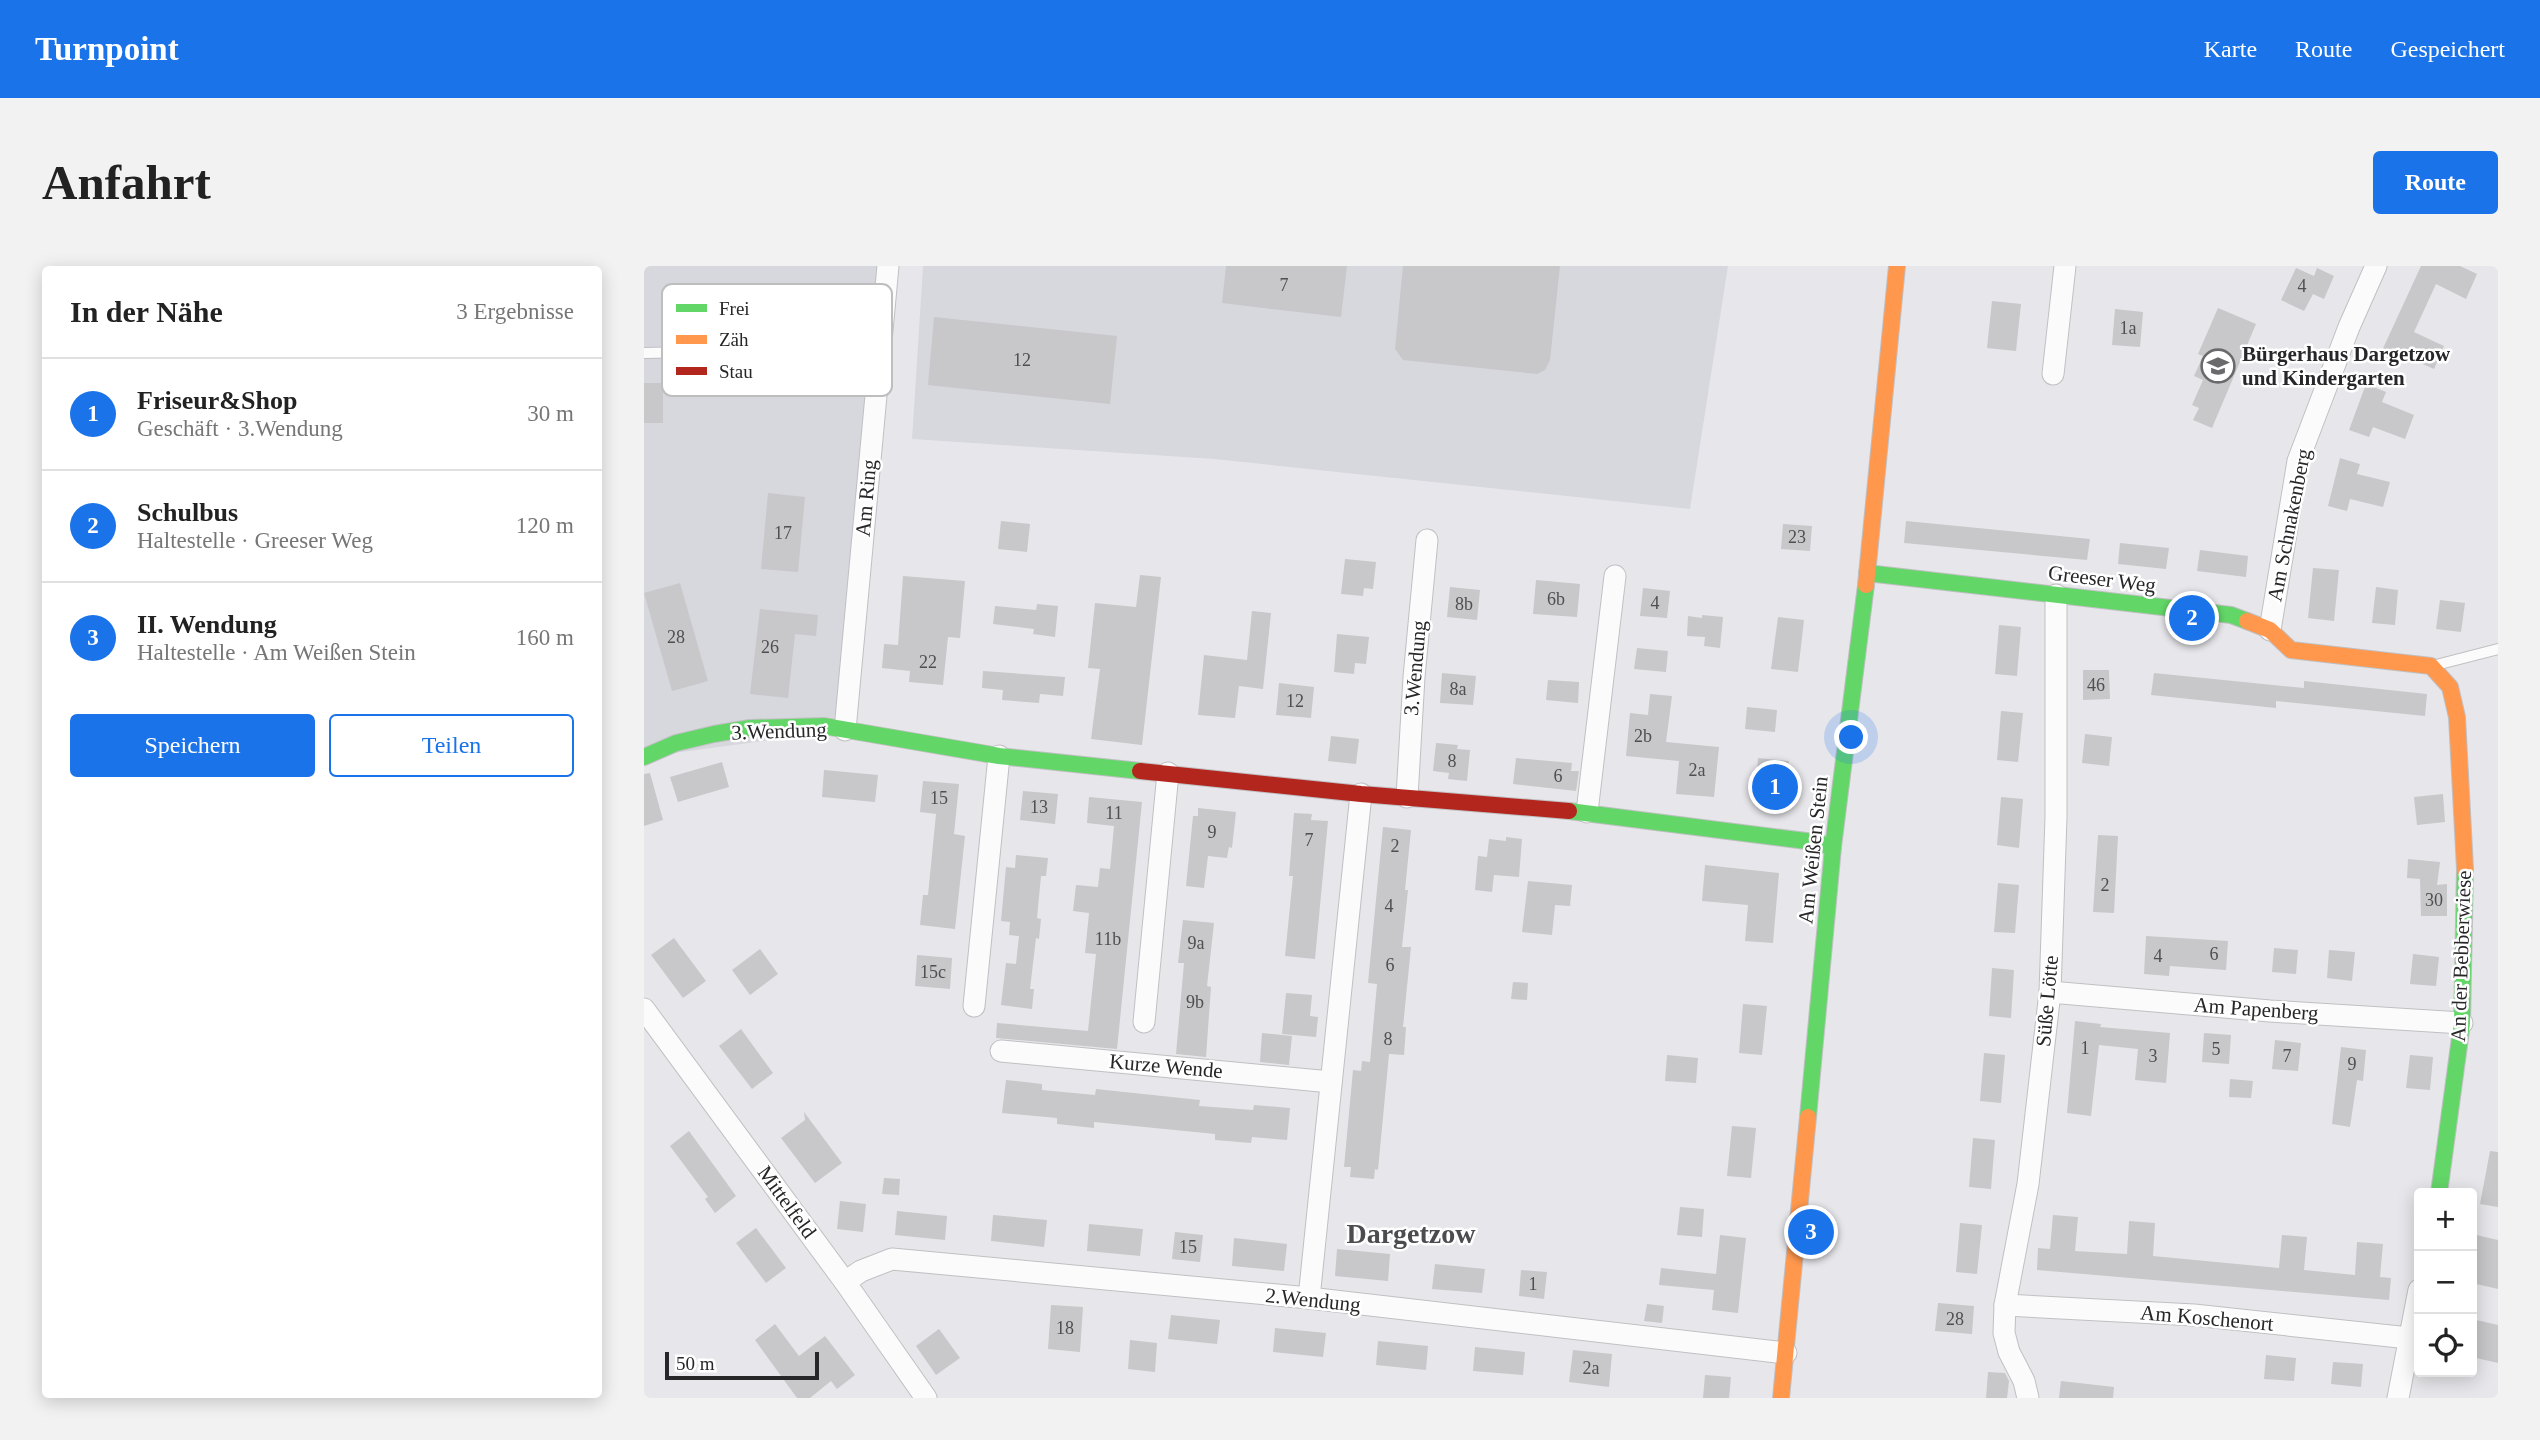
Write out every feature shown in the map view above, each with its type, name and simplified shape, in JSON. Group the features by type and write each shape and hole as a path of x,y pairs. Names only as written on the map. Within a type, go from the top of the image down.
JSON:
{"street":[{"name":"Am Ring","path":"886,284 888,266"},
{"name":"Am Weißen Stein","path":"1781,1398 1833,847 1867,573 1897,266"},
{"path":"2053,374 2066,266"},
{"name":"Am Schnakenberg","path":"2270,630 2298,461 2349,327 2376,266"},
{"name":"Am Ring","path":"845,730 876,396"},
{"name":"3.Wendung","path":"1406,797 1413,677 1427,540"},
{"name":"Greeser Weg","path":"1867,573 2231,615 2270,630 2291,650 2431,666"},
{"path":"1587,812 1615,576"},
{"name":"Süße Lötte","path":"2028,1398 2024,1381 2009,1352 2004,1333 2005,1305 2028,1184 2050,992 2056,817 2056,595"},
{"name":"An der Bebberwiese","path":"2431,666 2450,687 2457,717 2465,874 2462,1023 2440,1188"},
{"name":"3.Wendung","path":"644,757 676,743 750,728 814,725 999,757 1361,794 1587,812 1814,842 1833,847"},
{"path":"974,1006 999,757"},
{"path":"1144,1022 1168,774"},
{"path":"1308,1298 1361,794"},
{"name":"Am Papenberg","path":"2050,992 2270,1011 2462,1023"},
{"name":"Mittelfeld","path":"644,1009 845,1282 926,1398"},
{"name":"Kurze Wende","path":"1001,1051 1331,1082"},
{"name":"2.Wendung","path":"845,1282 861,1271 892,1259 1308,1298 1786,1353"},
{"name":"Am Koschenort","path":"2005,1305 2194,1315 2409,1338"},
{"path":"2399,1398 2414,1314"}],"lane":[{"path":"644,353 662,353"},
{"path":"2431,666 2498,649"}],"shaded area":[{"path":"644,266 888,266 886,284 662,284 662,396 876,396 845,730 644,757"},
{"path":"923,266 1728,266 1690,509 1214,459 912,439"}],"building":[{"path":"1226,266 1347,266 1341,317 1222,303"},
{"path":"1403,266 1560,266 1550,360 1545,370 1537,374 1403,360 1395,349"},
{"path":"2421,266 2460,266 2477,274 2466,299 2436,284 2414,332 2444,346 2434,369 2404,356 2399,366 2379,357"},
{"path":"2296,268 2314,276 2317,268 2334,276 2324,299 2313,294 2304,311 2281,300"},
{"path":"1992,301 2021,304 2016,351 1987,348"},
{"name":"Bürgerhaus Dargetzow und Kindergarten","path":"2218,308 2256,324 2212,428 2193,420 2199,408 2192,405 2203,380 2194,376 2203,356 2198,354"},
{"path":"2115,309 2143,312 2140,347 2112,345"},
{"path":"934,317 1117,336 1110,404 928,385"},
{"path":"644,383 662,383 663,423 644,423"},
{"path":"2366,384 2386,392 2382,402 2414,415 2405,439 2373,427 2369,437 2349,430"},
{"path":"2340,458 2360,464 2357,474 2390,482 2383,507 2350,499 2347,511 2328,506"},
{"path":"768,493 805,497 798,572 761,569"},
{"path":"1001,521 1030,524 1027,552 998,549"},
{"path":"1906,521 2090,539 2087,560 1904,543"},
{"path":"1783,524 1812,526 1810,551 1781,549"},
{"path":"2120,543 2169,548 2166,569 2118,564"},
{"path":"2200,550 2248,556 2246,577 2197,571"},
{"path":"1345,559 1376,562 1373,589 1364,588 1363,596 1341,594"},
{"path":"2313,568 2339,570 2334,621 2308,618"},
{"path":"1140,575 1161,577 1142,745 1091,739 1100,669 1088,668 1095,603 1136,607"},
{"path":"903,576 965,581 960,638 948,637 943,685 909,682 910,671 882,668 884,644 898,645"},
{"path":"1536,580 1580,584 1577,617 1533,614"},
{"path":"680,583 708,681 672,691 644,593"},
{"path":"1450,587 1480,590 1477,620 1447,617"},
{"path":"2376,587 2398,590 2395,625 2372,623"},
{"path":"1643,588 1670,591 1667,618 1640,616"},
{"path":"2440,600 2465,603 2461,632 2436,629"},
{"path":"1037,604 1058,606 1055,637 1033,634 1034,629 993,624 995,606 1036,610"},
{"path":"760,609 818,615 816,636 795,634 788,698 750,694"},
{"path":"1252,611 1271,613 1263,689 1239,686 1235,718 1198,715 1204,655 1247,660"},
{"path":"1702,615 1723,617 1720,648 1704,646 1705,637 1687,636 1688,616 1702,618"},
{"path":"1778,617 1804,620 1798,672 1771,669"},
{"path":"1999,625 2021,627 2017,676 1995,674"},
{"path":"1337,634 1369,637 1366,664 1355,663 1354,674 1334,672"},
{"path":"1637,648 1668,651 1666,672 1634,669"},
{"path":"2083,670 2109,670 2110,699 2083,700"},
{"path":"983,671 1065,677 1063,696 1040,694 1039,703 1002,700 1003,690 982,688"},
{"path":"1442,673 1476,676 1473,705 1440,703"},
{"path":"2154,673 2304,688 2304,681 2427,694 2425,716 2276,701 2276,708 2151,695"},
{"path":"1548,680 1579,682 1578,703 1546,700"},
{"path":"1279,683 1314,687 1311,718 1276,715"},
{"path":"1650,694 1672,696 1666,742 1719,747 1714,797 1676,794 1679,761 1626,756 1630,713 1648,715"},
{"path":"1747,707 1777,710 1775,732 1745,729"},
{"path":"2001,711 2023,713 2018,762 1997,760"},
{"path":"2085,734 2112,737 2109,766 2082,763"},
{"path":"1331,736 1359,739 1356,764 1328,761"},
{"path":"1436,743 1458,745 1457,749 1470,750 1467,781 1448,779 1449,773 1433,771"},
{"path":"1516,758 1572,763 1571,771 1579,771 1576,791 1513,784"},
{"path":"1758,758 1789,761 1785,803 1755,801"},
{"path":"722,762 729,787 678,802 670,777"},
{"path":"824,770 878,775 875,802 822,797"},
{"path":"650,773 663,820 644,826 644,774"},
{"path":"923,781 959,784 954,834 965,836 955,929 920,925 923,895 928,895 936,814 920,812"},
{"path":"1023,791 1058,794 1055,824 1020,820"},
{"path":"2443,794 2445,822 2417,825 2414,797"},
{"path":"1089,797 1142,802 1117,1049 996,1038 997,1023 1088,1031 1096,954 1085,953 1089,913 1073,911 1076,885 1098,887 1100,868 1110,869 1114,826 1087,823"},
{"path":"2001,797 2023,799 2019,848 1997,845"},
{"path":"1198,808 1236,812 1232,848 1229,847 1227,858 1208,856 1204,888 1186,886 1193,816 1198,816"},
{"path":"1294,813 1312,814 1311,820 1328,821 1315,959 1285,956 1293,876 1289,876"},
{"path":"1383,827 1411,830 1402,947 1411,947 1403,1027 1406,1027 1404,1055 1389,1054 1378,1170 1375,1169 1374,1179 1350,1177 1351,1167 1344,1167 1353,1070 1361,1071 1362,1061 1370,1062 1377,984 1368,983"},
{"path":"2098,835 2118,836 2114,913 2093,912"},
{"path":"1506,837 1522,839 1519,877 1494,875 1492,892 1475,890 1478,856 1487,857 1489,839 1506,841"},
{"path":"1016,855 1048,858 1046,876 1041,876 1037,918 1041,919 1030,989 1034,989 1032,1009 1001,1005 1006,963 1016,964 1019,936 1009,935 1010,922 1001,921 1006,867 1015,868"},
{"path":"2408,859 2440,862 2437,885 2447,884 2447,916 2421,916 2420,879 2407,878"},
{"path":"1705,865 1779,873 1773,943 1745,941 1748,905 1702,901"},
{"path":"1528,881 1572,885 1570,906 1555,905 1552,935 1522,932"},
{"path":"1998,883 2019,885 2015,933 1994,932"},
{"path":"1183,920 1214,923 1207,986 1211,987 1206,1057 1176,1054 1184,963 1178,963"},
{"path":"2146,936 2228,941 2226,970 2170,966 2169,976 2144,974"},
{"path":"674,938 706,981 683,998 651,955"},
{"path":"2274,948 2298,950 2296,974 2272,972"},
{"path":"760,949 778,974 750,995 732,970"},
{"path":"2329,950 2355,952 2352,981 2327,978"},
{"path":"2413,954 2439,957 2436,986 2410,984"},
{"path":"917,955 952,958 950,989 915,986"},
{"path":"1992,968 2014,970 2011,1018 1989,1016"},
{"path":"1513,982 1528,983 1527,1000 1511,999"},
{"path":"1286,993 1312,995 1310,1016 1318,1017 1316,1037 1282,1034"},
{"path":"1743,1004 1767,1006 1762,1055 1739,1053"},
{"path":"2075,1021 2101,1024 2100,1027 2170,1033 2166,1083 2135,1080 2138,1049 2099,1045 2091,1116 2067,1113"},
{"path":"741,1029 773,1073 752,1089 719,1046"},
{"path":"1262,1033 1292,1036 1289,1065 1260,1062"},
{"path":"2204,1033 2231,1035 2229,1064 2202,1062"},
{"path":"2275,1040 2301,1043 2298,1071 2272,1069"},
{"path":"2341,1047 2366,1050 2363,1081 2357,1080 2350,1127 2332,1124"},
{"path":"1984,1053 2005,1055 2001,1103 1980,1101"},
{"path":"1667,1055 1698,1058 1696,1083 1665,1081"},
{"path":"2410,1055 2433,1057 2430,1090 2406,1088"},
{"path":"2230,1079 2253,1081 2251,1098 2229,1097"},
{"path":"1006,1080 1042,1084 1042,1090 1095,1095 1096,1089 1200,1100 1199,1106 1253,1110 1254,1105 1290,1108 1287,1140 1252,1137 1251,1143 1215,1140 1215,1134 1094,1122 1094,1128 1057,1124 1057,1118 1002,1113"},
{"path":"804,1112 842,1163 815,1183 781,1138 805,1120"},
{"path":"1732,1126 1756,1128 1751,1178 1727,1176"},
{"path":"689,1131 736,1196 715,1213 705,1199 708,1197 670,1146"},
{"path":"1973,1138 1995,1140 1991,1189 1969,1187"},
{"path":"2490,1151 2498,1152 2498,1207 2480,1204"},
{"path":"884,1178 900,1179 899,1195 882,1194"},
{"path":"840,1201 866,1204 863,1232 837,1229"},
{"path":"1680,1207 1704,1209 1702,1237 1677,1235"},
{"path":"897,1211 947,1216 945,1240 895,1235"},
{"path":"993,1215 1047,1220 1044,1247 991,1241"},
{"path":"2053,1215 2078,1217 2075,1251 2127,1254 2129,1221 2155,1223 2153,1256 2279,1268 2282,1235 2307,1237 2304,1270 2355,1275 2357,1242 2383,1244 2380,1277 2391,1278 2389,1300 2037,1270 2038,1248 2050,1249"},
{"path":"1960,1223 1982,1225 1977,1274 1956,1272"},
{"path":"1089,1224 1143,1229 1140,1256 1087,1251"},
{"path":"756,1228 786,1268 766,1283 736,1243"},
{"path":"1175,1232 1203,1235 1200,1262 1172,1259"},
{"path":"1720,1235 1746,1238 1738,1313 1712,1310 1714,1290 1659,1285 1661,1268 1716,1274"},
{"path":"2477,1235 2498,1240 2498,1289 2477,1284"},
{"path":"1234,1238 1287,1244 1284,1271 1232,1266"},
{"path":"1337,1249 1390,1254 1388,1281 1335,1276"},
{"path":"1435,1264 1485,1269 1482,1293 1432,1289"},
{"path":"1521,1270 1547,1272 1544,1299 1519,1296"},
{"path":"1938,1303 1974,1306 1972,1334 1935,1331"},
{"path":"1647,1304 1664,1306 1662,1323 1644,1321"},
{"path":"1051,1305 1083,1307 1080,1352 1048,1349"},
{"path":"1171,1315 1220,1320 1217,1344 1168,1339"},
{"path":"2477,1320 2498,1325 2498,1363 2477,1358"},
{"path":"775,1324 799,1356 825,1336 855,1375 837,1389 831,1381 810,1398 797,1398 755,1340"},
{"path":"1275,1328 1326,1333 1323,1357 1273,1352"},
{"path":"939,1329 960,1358 936,1375 916,1346"},
{"path":"1130,1340 1157,1343 1155,1372 1128,1369"},
{"path":"1378,1341 1428,1346 1426,1370 1376,1365"},
{"path":"1475,1347 1525,1352 1523,1375 1473,1371"},
{"path":"1573,1350 1612,1354 1609,1387 1569,1382"},
{"path":"2266,1355 2296,1358 2294,1381 2264,1379"},
{"path":"2333,1362 2363,1364 2361,1387 2331,1384"},
{"path":"1988,1372 2005,1373 2009,1381 2007,1398 1986,1398"},
{"path":"1705,1375 1731,1377 1729,1398 1703,1398"},
{"path":"2061,1381 2114,1387 2113,1398 2059,1398"}],"traffic: fast":[{"path":"1867,573 2231,615 2247,621"},
{"path":"1808,1117 1833,847 1866,585"},
{"path":"644,757 676,743 714,734 750,728 824,726 999,756 1140,771"},
{"path":"1569,811 1814,842 1833,847"},
{"path":"2440,1188 2462,1023 2465,869"}],"traffic: slow":[{"path":"1866,585 1897,266"},
{"path":"2247,621 2270,630 2291,650 2431,666 2450,687 2457,717 2465,869"},
{"path":"1781,1398 1808,1117"}],"traffic: jam":[{"path":"1140,771 1361,794 1569,811"}],"place":[{"name":"Bürgerhaus Dargetzow und Kindergarten","path":"2218,366"},
{"name":"Schulbus","path":"2192,618"},
{"name":"Friseur&Shop","path":"1775,787"},
{"name":"II. Wendung","path":"1811,1232"}],"district":[{"name":"Dargetzow","path":"1411,1233"}]}
